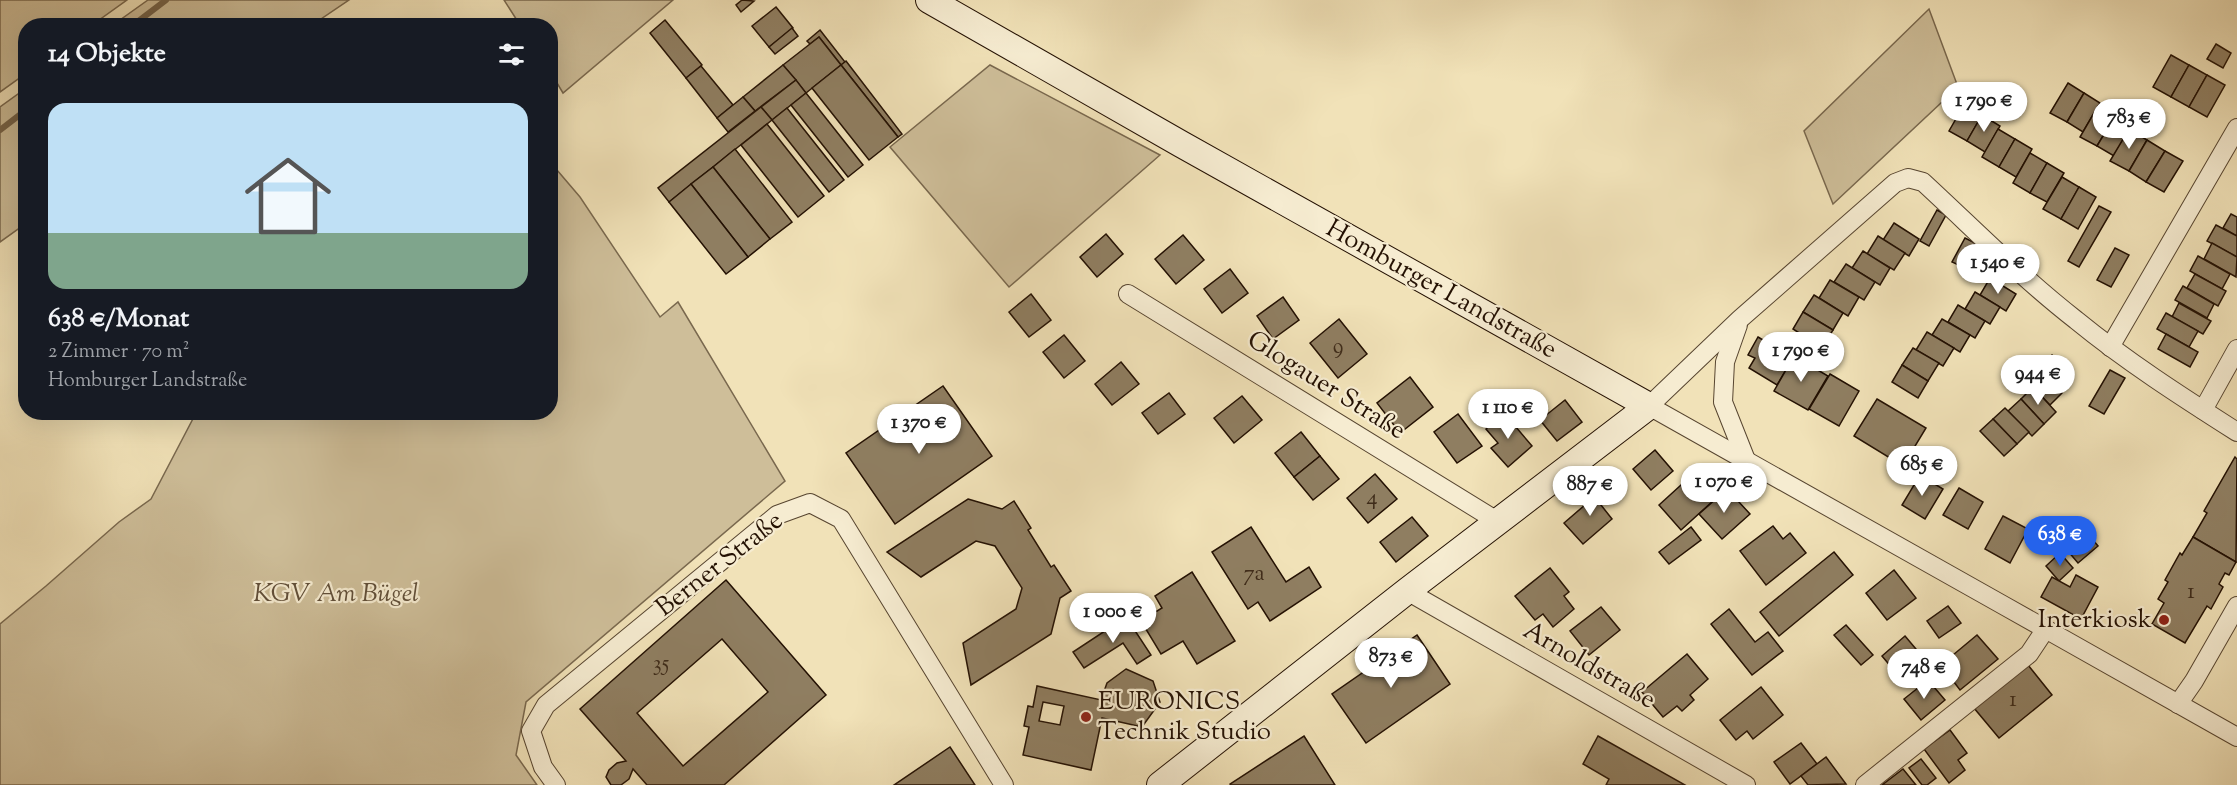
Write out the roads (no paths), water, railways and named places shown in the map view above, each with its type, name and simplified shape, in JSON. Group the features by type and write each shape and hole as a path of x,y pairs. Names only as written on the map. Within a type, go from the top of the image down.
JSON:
{"street":[{"name":"Homburger Landstraße","path":"928,0 1648,406 1866,526 2045,630 2237,737"},
{"path":"2110,347 2237,128"},
{"path":"1161,785 1407,591 1648,406 1740,319 1895,183 1908,178 1923,182 2044,295 2110,347 2237,432"},
{"name":"Glogauer Straße","path":"1128,294 1497,521"},
{"path":"1740,319 1725,362 1723,402 1746,460"},
{"path":"2203,410 2237,349"},
{"name":"Berner Straße","path":"556,785 543,767 531,731 546,705 777,515 810,502 842,519 1004,785"},
{"name":"Arnoldstraße","path":"1407,591 1746,785"},
{"path":"2178,704 2194,681 2237,606"},
{"path":"1865,785 2029,654 2045,630"}],"waterway":[{"path":"142,18 166,0"},
{"path":"0,130 18,116"}],"place":[{"name":"Interkiosk","path":"2164,620"},
{"name":"EURONICS Technik Studio","path":"1086,717"}],"park label":[{"name":"KGV Am Bügel","path":"336,594"}]}
